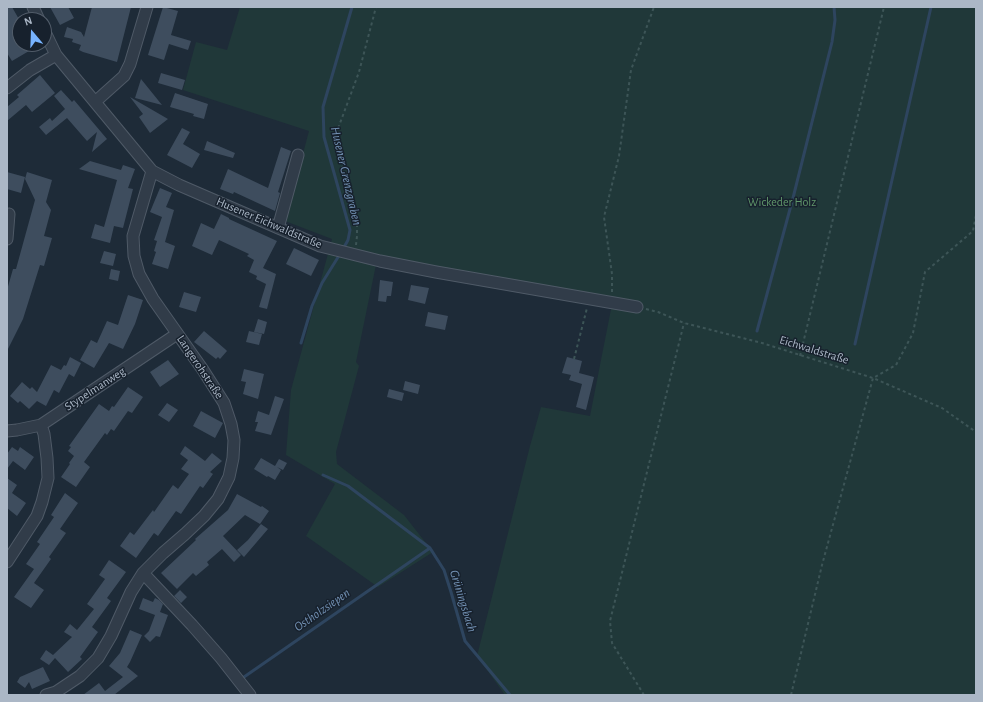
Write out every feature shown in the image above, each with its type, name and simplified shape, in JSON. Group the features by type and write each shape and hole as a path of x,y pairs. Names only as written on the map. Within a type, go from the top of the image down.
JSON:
{"street":[{"path":"95,102 124,76 130,64 147,7"},
{"name":"Husener Eichwaldstraße","path":"52,47 56,55 152,171 179,185 320,246 333,250 429,270 637,307"},
{"path":"7,88 30,70 56,55"},
{"path":"278,228 298,155"},
{"name":"Langerohstraße","path":"46,695 56,692 80,676 98,658 111,636 131,592 143,573 199,520 218,499 229,477 233,458 234,440 231,424 224,403 203,370 153,299 139,274 134,256 133,236 152,171"},
{"path":"7,240 9,214"},
{"name":"Stypelmanweg","path":"7,431 41,425 178,334"},
{"path":"7,562 37,516 48,478 44,434 41,425"},
{"path":"143,573 221,658 250,695"}],"path":[{"path":"351,254 357,236 357,223 337,147 336,134 359,72 376,7"},
{"path":"612,303 612,274 604,217 619,156 631,70 654,7"},
{"path":"800,356 884,7"},
{"path":"791,695 822,565 873,378 896,365 913,333 925,272 972,232 976,215"},
{"path":"574,359 590,299"},
{"name":"Eichwaldstraße","path":"637,307 658,312 684,323 762,343 873,378 942,408 976,432"},
{"path":"644,695 612,644 610,621 684,323"}],"green space":[{"name":"Wickeder Holz","path":"240,7 976,7 976,695 505,695 477,656 530,446 541,407 590,416 613,299 378,255 356,362 359,366 336,452 337,464 404,515 433,552 378,587 306,536 335,484 286,455 291,390 332,239 285,221 309,131 183,90 196,42 227,50"}],"building":[{"path":"7,7 12,7 15,12 12,12 12,52 27,52 12,61 7,53"},
{"path":"50,7 68,7 74,18 60,25"},
{"path":"92,7 131,7 117,62 83,52 79,50 81,45 72,42 73,39 64,37 67,27 81,32 84,37"},
{"path":"163,7 178,11 171,35 191,41 188,50 169,44 164,60 148,55"},
{"path":"161,73 185,80 182,90 158,83"},
{"path":"40,75 55,93 32,112 26,105 7,121 7,107 19,97 17,95"},
{"path":"141,79 162,105 135,98"},
{"path":"61,90 72,102 74,100 107,139 92,152 97,132 87,141 67,118 46,135 39,127 50,118 52,121 65,109 54,96"},
{"path":"175,93 208,104 204,119 193,116 194,114 170,107"},
{"path":"130,97 168,119 150,133 139,117 143,114"},
{"path":"182,128 190,132 183,144 200,154 192,168 167,155"},
{"path":"207,141 235,153 233,158 204,150"},
{"path":"281,147 291,151 278,192 280,193 275,211 234,192 233,194 220,189 228,169 268,188"},
{"path":"90,161 121,170 123,165 135,169 128,188 133,189 123,228 114,226 110,243 91,238 95,224 104,227 117,180 79,169"},
{"path":"7,172 25,177 21,193 7,189"},
{"path":"27,172 52,180 46,202 51,210 44,236 52,238 44,266 40,265 23,319 7,351 7,290 13,269 16,269 35,200 25,179"},
{"path":"160,188 172,193 166,207 174,210 165,242 175,246 168,269 152,264 156,252 154,251 157,241 154,240 162,217 150,212"},
{"path":"221,214 277,241 263,268 276,274 267,309 259,307 266,284 256,279 257,276 249,272 254,260 247,256 249,254 219,240 212,255 192,246 201,223 214,229"},
{"path":"294,248 319,260 311,276 286,264"},
{"path":"104,251 116,254 113,266 100,263"},
{"path":"111,269 120,271 118,281 109,279"},
{"path":"380,280 393,282 391,296 387,296 386,302 378,301"},
{"path":"411,285 429,288 425,304 408,300"},
{"path":"184,292 201,297 196,312 179,307"},
{"path":"128,295 143,300 135,324 123,349 109,343 94,368 80,360 91,340 97,343 107,321 118,325"},
{"path":"428,312 448,316 445,330 425,326"},
{"path":"258,319 267,322 264,334 254,332"},
{"path":"204,331 227,351 220,359 218,357 216,359 194,342"},
{"path":"249,331 262,334 259,345 246,342"},
{"path":"70,357 81,363 74,377 69,374 59,393 54,390 46,406 37,401 29,409 20,401 18,403 10,396 22,382 30,389 32,387 37,392 51,365 61,370 64,365 66,366"},
{"path":"567,357 582,361 579,373 594,377 586,410 576,407 582,384 569,380 571,375 562,373"},
{"path":"168,360 179,374 160,387 150,372"},
{"path":"244,369 264,374 258,399 243,394 246,382 241,381"},
{"path":"405,381 420,385 418,394 403,390"},
{"path":"128,387 143,397 132,413 128,411 114,431 111,429 107,435 105,433 84,462 90,467 76,487 61,477 74,456 68,451 71,447 69,446 99,404 109,411 112,406 114,407"},
{"path":"389,389 404,393 402,401 387,397"},
{"path":"275,396 284,399 271,435 255,431 258,422 255,422 258,411 269,415"},
{"path":"167,403 178,410 169,422 158,415"},
{"path":"201,411 223,423 215,438 193,426"},
{"path":"185,446 205,461 212,453 222,461 210,472 213,474 203,488 200,486 181,514 176,511 158,536 154,533 136,558 120,546 130,532 134,535 153,510 154,512 173,485 178,489 189,474 181,469 188,460 180,454"},
{"path":"12,447 18,451 20,447 34,457 25,470 13,461 7,469 7,454"},
{"path":"261,458 275,466 279,459 287,463 283,470 277,467 281,470 275,480 254,469"},
{"path":"7,478 17,485 12,493 26,503 17,516 7,508"},
{"path":"65,493 78,503 60,529 66,533 49,557 51,559 34,583 44,590 31,608 14,597 34,569 26,564 40,544 37,542 54,517 51,515"},
{"path":"237,494 269,511 260,524 245,515 223,536 241,555 234,562 222,549 207,562 209,565 196,576 193,573 177,589 161,573 196,540 195,539 228,510"},
{"path":"261,524 268,529 244,557 237,550 248,540"},
{"path":"109,560 126,572 107,598 111,601 92,627 98,632 80,657 82,659 68,672 55,658 49,665 40,659 46,650 53,655 72,637 64,632 70,624 77,630 94,609 87,604 105,579 99,575"},
{"path":"180,590 187,597 181,603 174,596"},
{"path":"143,598 153,602 155,598 159,600 163,604 160,612 168,615 160,637 156,636 150,642 144,636 149,631 155,615 139,609"},
{"path":"130,630 142,635 127,667 138,676 114,695 83,695 99,683 105,691 123,677 109,666 120,653"},
{"path":"43,667 50,681 32,689 29,682 25,688 17,682 20,677"}],"waterway":[{"name":"Husener Grenzgraben","path":"343,249 348,240 350,230 324,137 323,107 352,7"},
{"path":"757,331 793,198 832,42 835,20 834,7"},
{"path":"855,344 931,7"},
{"name":"Husener Grenzgraben","path":"301,343 312,306 322,283 340,254"},
{"name":"Grüningsbach","path":"323,475 348,486 430,548 444,570 465,641 510,695"},
{"name":"Ostholzsiepen","path":"243,680 244,677 430,548"}]}
